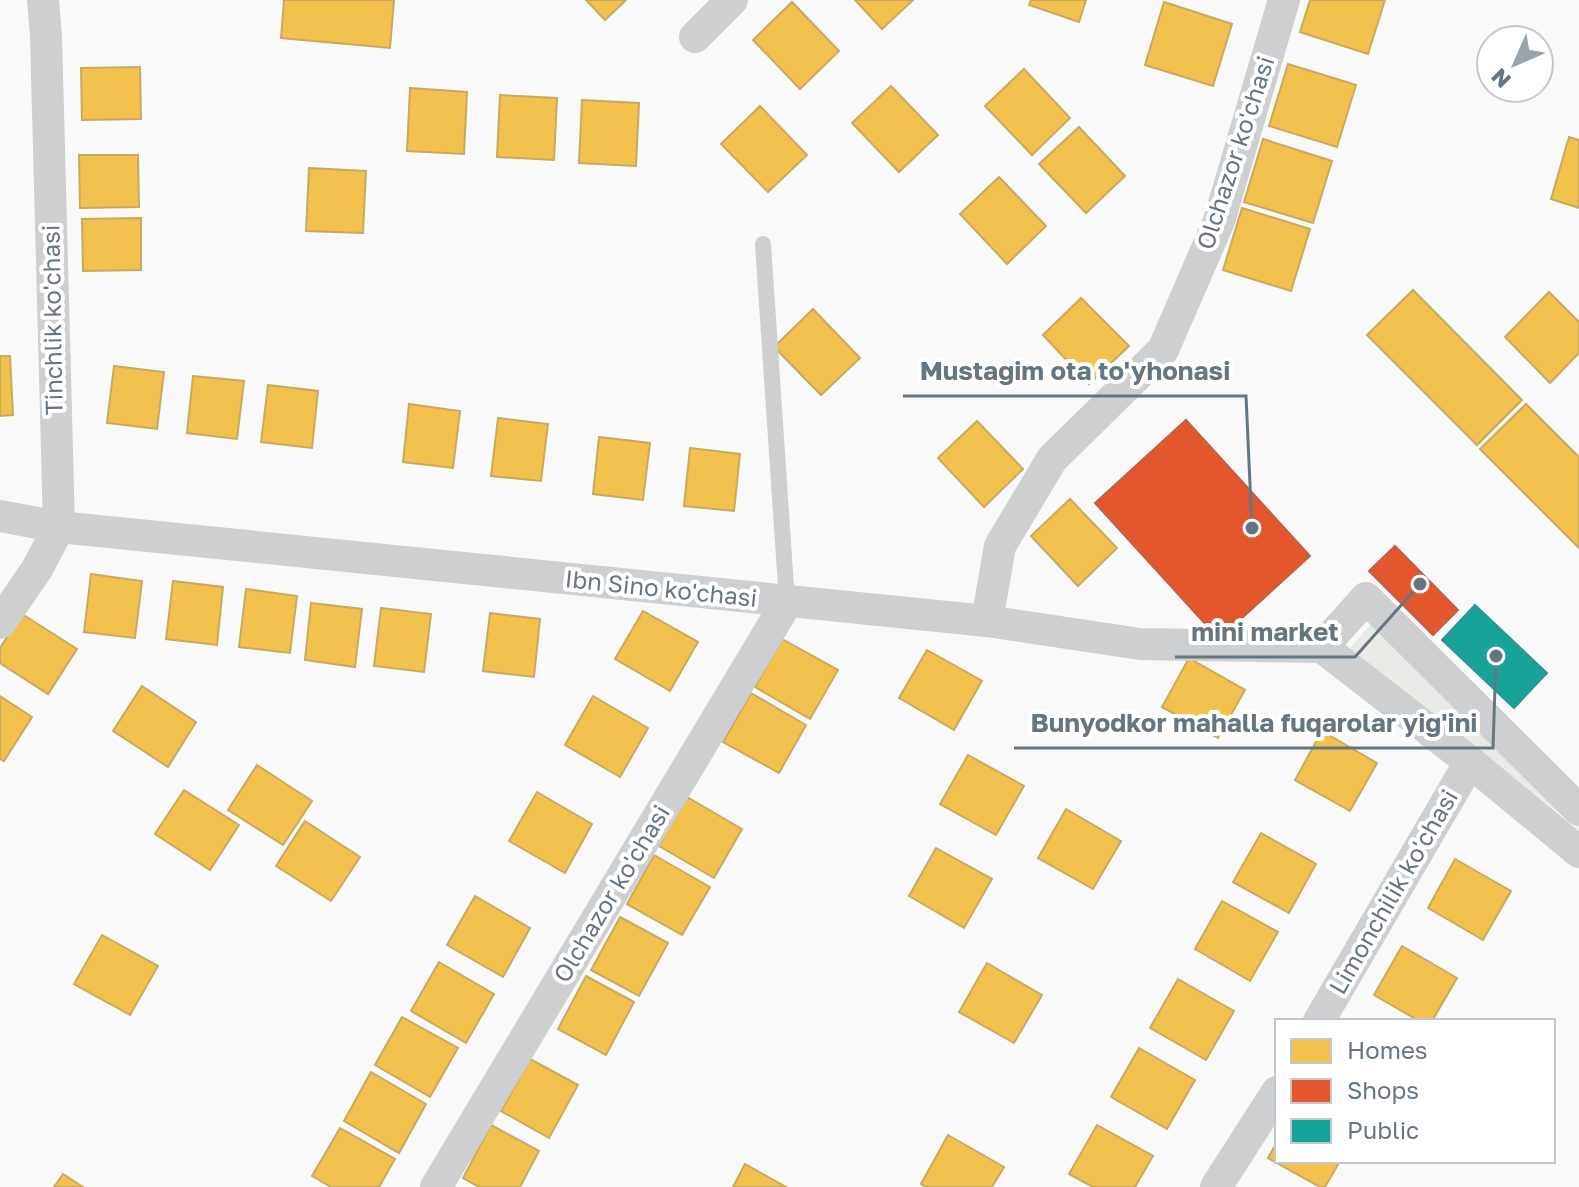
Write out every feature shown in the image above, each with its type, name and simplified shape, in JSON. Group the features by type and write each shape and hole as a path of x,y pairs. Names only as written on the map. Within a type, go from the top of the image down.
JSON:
{"street":[{"name":"Tinchlik ko'chasi","path":"0,623 37,569 59,527 43,0"},
{"path":"695,37 732,0"},
{"name":"Olchazor ko'chasi","path":"987,621 1000,546 1052,459 1163,350 1219,221 1284,0"},
{"name":"Ibn Sino ko'chasi","path":"0,516 59,527 987,621 1140,644 1322,647"},
{"path":"1579,810 1366,598 1322,647 1579,852"},
{"name":"Olchazor ko'chasi","path":"436,1187 787,602"},
{"name":"Limonchilik ko'chasi","path":"1320,1019 1470,762"},
{"path":"1216,1187 1275,1095"}],"lane":[{"path":"763,244 787,602"}],"shaded area":[{"path":"1371,624 1579,827 1579,829 1350,648"}],"building: Homes":[{"path":"284,0 394,0 390,48 281,38"},
{"path":"586,0 626,0 605,20"},
{"path":"855,0 913,0 882,29"},
{"path":"1031,0 1086,0 1079,22 1029,5"},
{"path":"1310,0 1385,0 1368,54 1300,32"},
{"path":"792,2 839,51 800,89 753,40"},
{"path":"1164,2 1232,24 1213,86 1145,65"},
{"path":"1288,64 1356,85 1337,147 1269,126"},
{"path":"140,67 141,119 82,120 81,68"},
{"path":"1024,69 1070,118 1032,155 985,106"},
{"path":"891,86 938,135 899,172 852,123"},
{"path":"410,88 467,92 464,154 407,151"},
{"path":"500,95 557,98 554,160 497,157"},
{"path":"582,100 639,103 636,166 579,163"},
{"path":"760,106 807,155 768,192 721,144"},
{"path":"1079,127 1125,176 1086,213 1039,164"},
{"path":"1569,137 1579,140 1579,208 1551,199"},
{"path":"1263,139 1332,161 1313,223 1244,202"},
{"path":"79,155 138,155 139,207 80,208"},
{"path":"309,168 366,171 363,233 306,231"},
{"path":"999,177 1046,226 1007,264 960,214"},
{"path":"1242,208 1310,229 1291,291 1223,270"},
{"path":"141,218 141,270 83,271 82,219"},
{"path":"1413,290 1522,400 1477,445 1367,335"},
{"path":"1549,292 1579,322 1579,353 1550,383 1505,337"},
{"path":"1081,298 1129,346 1089,384 1043,335"},
{"path":"813,309 860,358 821,395 774,347"},
{"path":"0,356 10,356 13,415 0,416"},
{"path":"114,366 164,372 157,429 107,423"},
{"path":"193,376 244,381 237,439 187,433"},
{"path":"268,385 318,391 312,448 261,442"},
{"path":"409,404 460,411 453,468 403,462"},
{"path":"1526,404 1579,457 1579,548 1480,449"},
{"path":"498,418 548,424 541,481 491,476"},
{"path":"977,421 1023,469 984,507 938,458"},
{"path":"599,437 650,443 643,500 593,494"},
{"path":"690,448 740,454 734,511 684,506"},
{"path":"1070,499 1117,548 1078,586 1031,536"},
{"path":"91,574 142,581 135,638 84,632"},
{"path":"173,581 223,587 217,645 166,639"},
{"path":"246,589 297,596 290,653 239,647"},
{"path":"311,603 362,609 355,667 305,660"},
{"path":"381,608 431,614 424,672 374,666"},
{"path":"643,611 698,642 670,691 615,659"},
{"path":"490,613 540,619 534,677 483,671"},
{"path":"22,614 77,649 48,694 0,663 0,648"},
{"path":"782,639 838,670 810,719 755,687"},
{"path":"927,650 982,681 954,730 899,698"},
{"path":"1189,658 1245,690 1218,738 1162,707"},
{"path":"142,686 196,722 168,767 113,731"},
{"path":"751,693 806,725 779,773 723,742"},
{"path":"0,696 32,717 4,761 0,759"},
{"path":"593,696 648,728 620,777 565,745"},
{"path":"1322,731 1377,763 1350,811 1295,780"},
{"path":"968,755 1024,786 996,835 940,804"},
{"path":"257,765 312,801 283,845 228,810"},
{"path":"184,790 239,825 210,870 155,834"},
{"path":"537,792 592,824 565,873 509,841"},
{"path":"687,797 742,829 714,878 659,846"},
{"path":"1066,809 1121,841 1093,889 1038,858"},
{"path":"305,821 360,857 331,901 276,866"},
{"path":"1261,833 1316,864 1289,913 1233,882"},
{"path":"936,848 992,879 964,928 909,896"},
{"path":"654,855 710,887 682,935 627,904"},
{"path":"1455,859 1511,891 1483,940 1428,908"},
{"path":"475,896 530,928 503,977 447,945"},
{"path":"1222,901 1278,932 1250,981 1195,949"},
{"path":"620,917 668,943 639,996 591,970"},
{"path":"102,935 158,966 130,1015 74,984"},
{"path":"1402,946 1457,978 1433,1019 1416,1019 1374,995"},
{"path":"439,962 494,994 466,1043 411,1011"},
{"path":"987,963 1042,995 1014,1043 959,1012"},
{"path":"586,976 634,1002 606,1055 558,1029"},
{"path":"1178,979 1234,1011 1206,1060 1150,1028"},
{"path":"402,1017 458,1048 430,1097 375,1065"},
{"path":"1139,1048 1195,1080 1167,1129 1111,1097"},
{"path":"530,1059 578,1085 549,1138 501,1111"},
{"path":"371,1072 426,1104 399,1153 344,1121"},
{"path":"491,1125 539,1151 520,1187 479,1187 463,1178"},
{"path":"1097,1125 1153,1156 1135,1187 1093,1187 1069,1174"},
{"path":"340,1128 395,1159 379,1187 331,1187 312,1176"},
{"path":"948,1135 1004,1167 992,1187 926,1187 921,1184"},
{"path":"1275,1146 1275,1162 1268,1158"},
{"path":"1277,1163 1339,1163 1325,1187"},
{"path":"745,1164 786,1187 733,1187"},
{"path":"63,1174 83,1187 54,1187"}],"building: Shops":[{"path":"1186,420 1310,556 1219,639 1095,503"},
{"path":"1395,546 1458,610 1433,635 1369,571"}],"building: Public":[{"path":"1475,605 1547,673 1514,708 1442,640"}],"place":[{"name":"Mustagim ota to'yhonasi","path":"1252,528"},
{"name":"mini market","path":"1420,584"},
{"name":"Bunyodkor mahalla fuqarolar yig'ini","path":"1496,656"}]}
